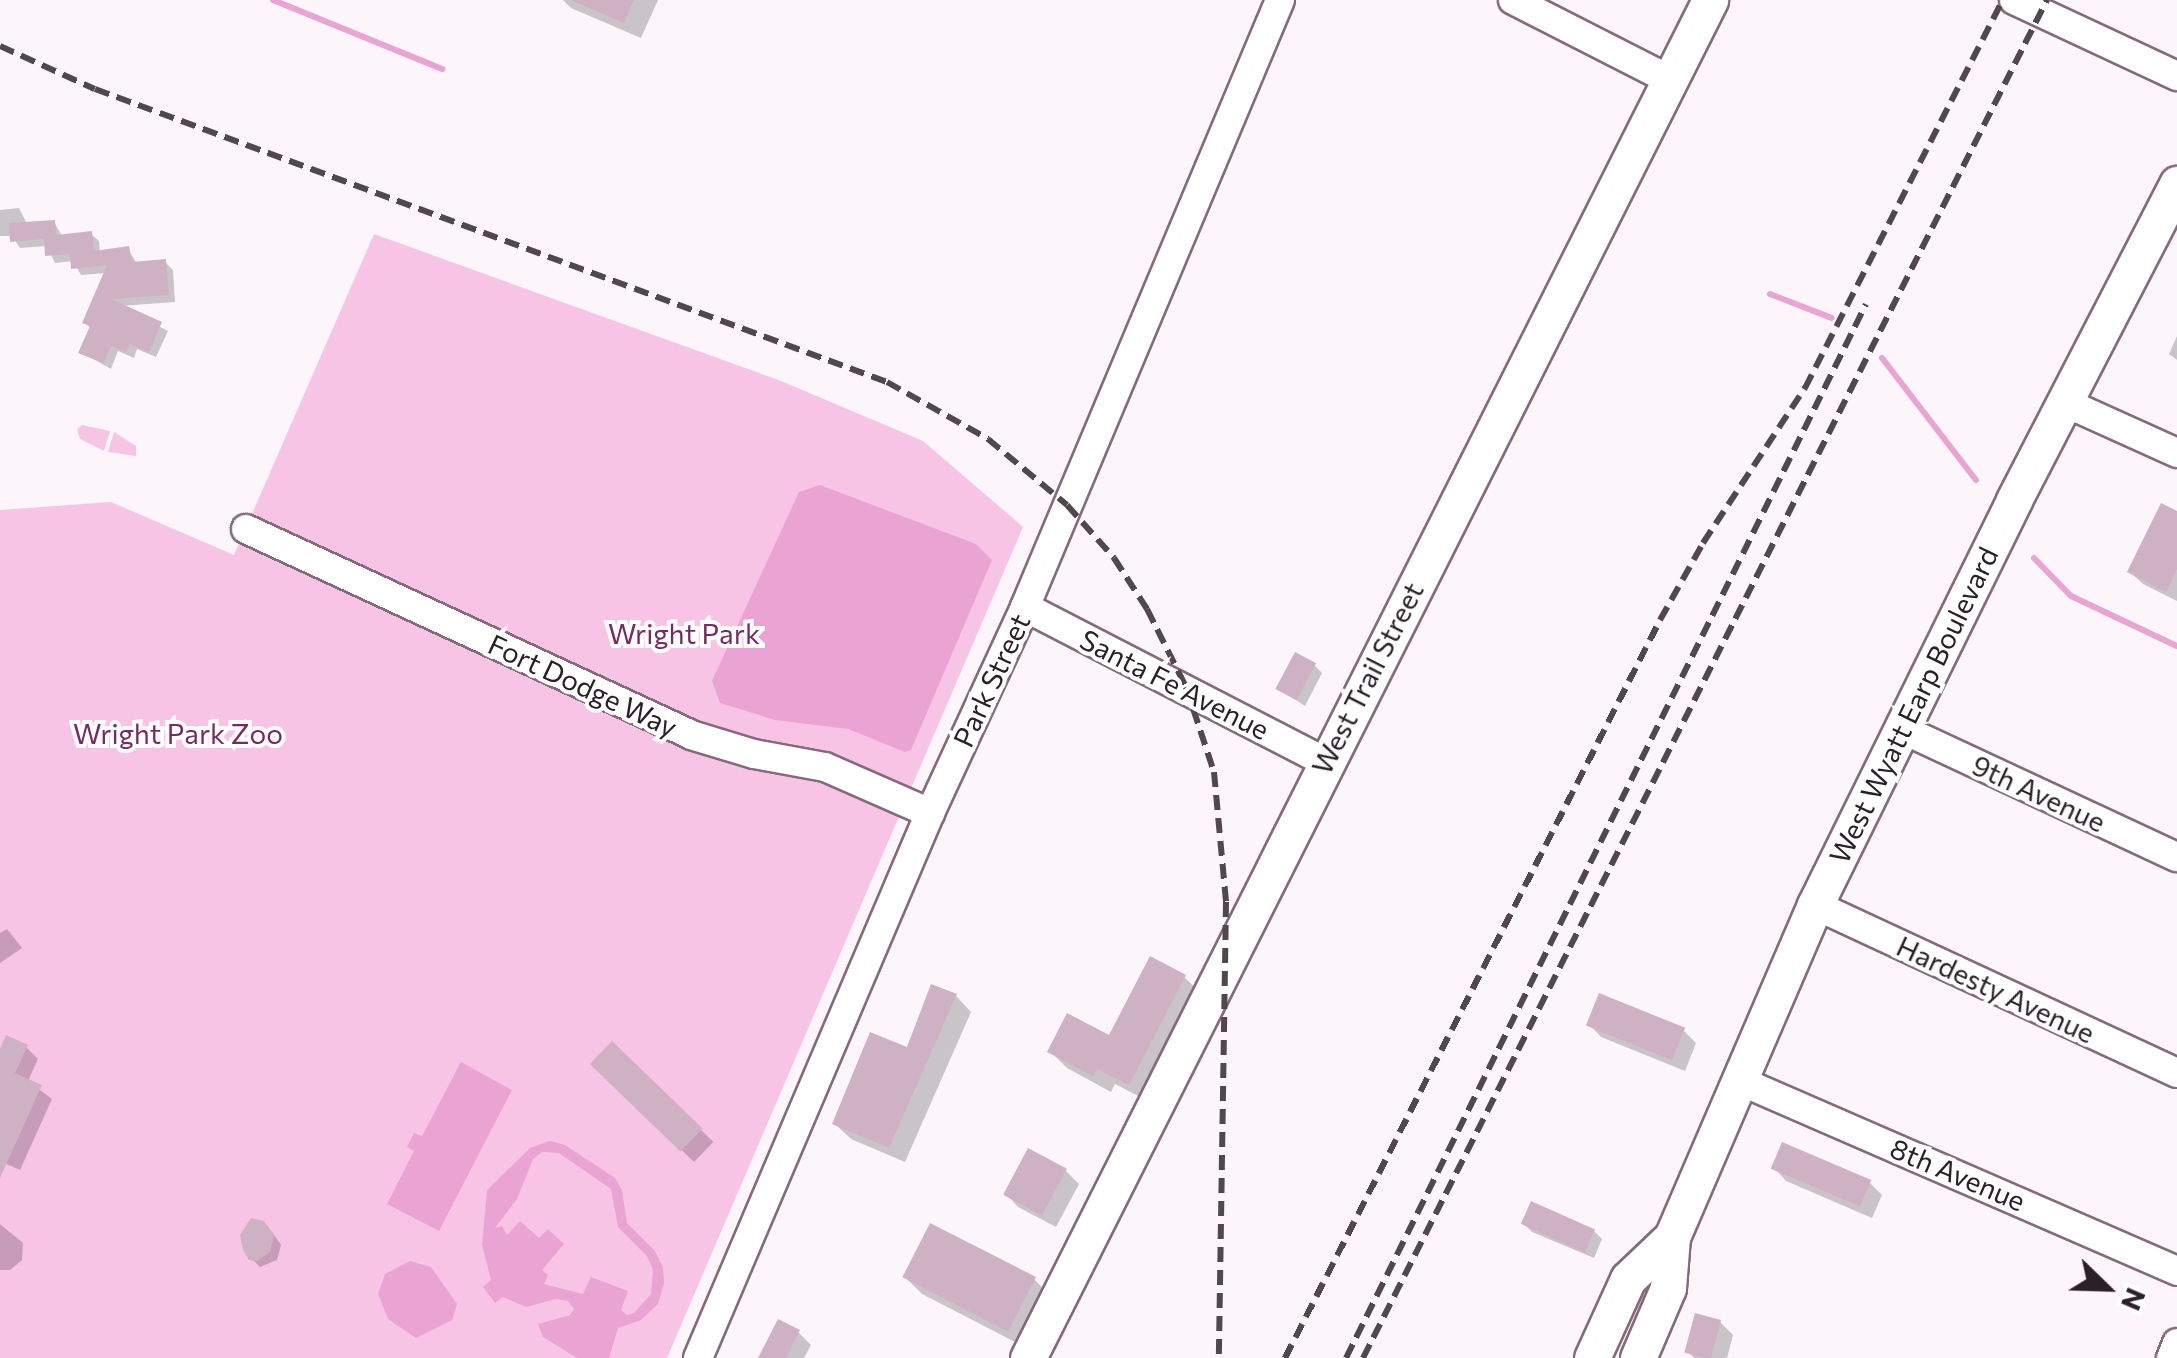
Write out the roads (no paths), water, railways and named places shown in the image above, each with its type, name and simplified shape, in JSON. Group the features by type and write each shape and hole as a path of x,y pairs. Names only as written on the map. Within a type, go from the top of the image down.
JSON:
{"main road":[{"name":"West Trail Street","path":"1028,1358 1710,0"},
{"name":"West Wyatt Earp Boulevard","path":"1638,1358 1668,1288 1672,1237 1815,905 2064,402 2177,184"},
{"name":"West Wyatt Earp Boulevard","path":"1592,1358 1628,1279 1672,1237"}],"street":[{"name":"Park Street","path":"698,1358 930,813 1025,607 1280,0"},
{"path":"1513,0 1670,80"},
{"path":"2014,0 2177,76"},
{"path":"2064,402 2177,452"},
{"name":"Fort Dodge Way","path":"246,528 691,735 826,768 930,813"},
{"name":"Santa Fe Avenue","path":"1025,607 1325,762"},
{"name":"9th Avenue","path":"1902,729 2177,857"},
{"name":"Hardesty Avenue","path":"1815,905 2177,1073"},
{"name":"8th Avenue","path":"1738,1080 2177,1270"},
{"path":"2170,1358 2177,1343"}],"waterway":[{"path":"273,0 442,69"},
{"path":"1770,294 1832,318"},
{"path":"1882,358 1976,480"},
{"path":"2034,558 2071,596 2177,646"}],"railway":[{"path":"1285,1358 1660,620 1703,543 1805,388 2003,0"},
{"path":"1363,1358 2047,0"},
{"path":"0,46 95,89 887,382 988,439 1067,505 1114,558 1147,609 1186,687 1214,772 1226,902 1219,1358"},
{"path":"1346,1358 1866,304"}],"park label":[{"name":"Wright Park","path":"684,633"},
{"name":"Wright Park Zoo","path":"178,733"}]}
